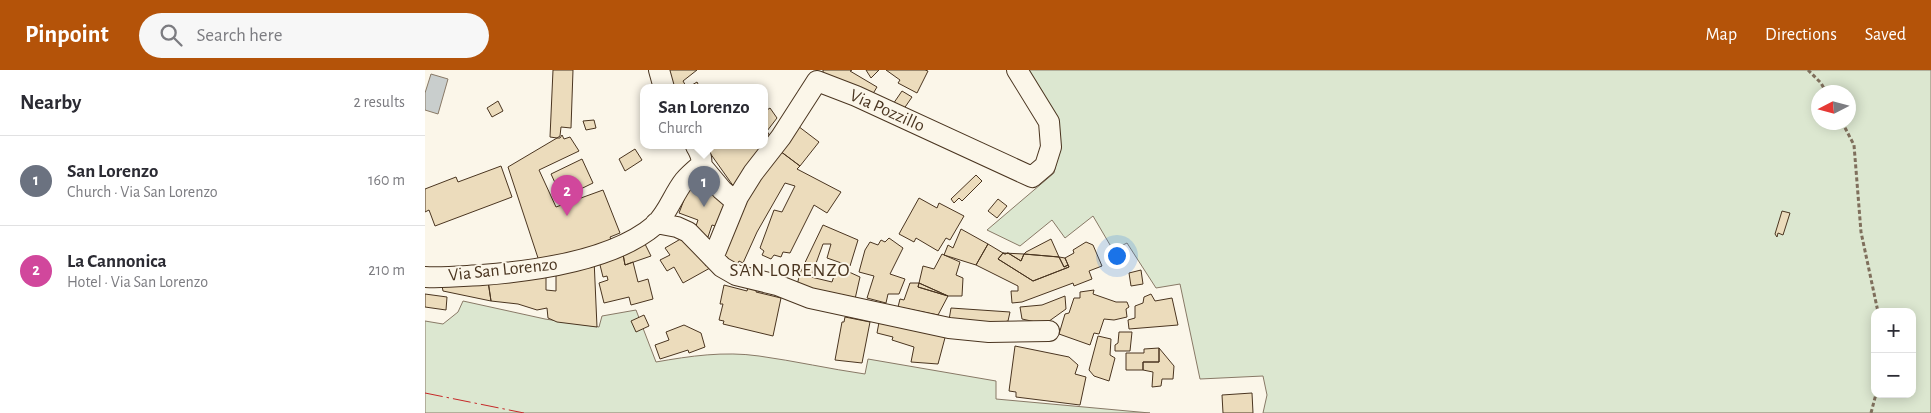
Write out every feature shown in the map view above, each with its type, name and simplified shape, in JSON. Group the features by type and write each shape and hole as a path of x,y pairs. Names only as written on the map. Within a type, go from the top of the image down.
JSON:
{"street":[{"path":"659,70 663,84"},
{"name":"Via Pozzillo","path":"713,258 736,202 753,173 781,137 817,75 855,96 1032,178 1045,166 1051,147 1049,122 1017,70"},
{"name":"Via San Lorenzo","path":"425,277 518,272 560,265 618,247 643,234 667,211 698,155 722,190 736,202"},
{"path":"656,223 688,232 723,267 736,275 777,285 811,298 949,328 989,332 1049,331"}],"path":[{"path":"1808,70 1822,85"},
{"path":"1846,130 1854,145 1861,232 1877,308"},
{"path":"1871,413 1875,398"}],"green space":[{"path":"1027,70 1931,70 1931,413 1263,413 1267,395 1263,376 1200,379 1180,284 1156,288 1127,243 1113,250 1093,216 1065,238 1052,220 1020,246 987,230 1054,173 1060,146 1042,91"},
{"path":"463,301 545,319 599,327 602,316 636,310 656,362 707,355 733,354 772,358 865,374 868,359 996,381 996,399 1150,413 425,413 425,321 443,324 458,312"}],"shaded area":[{"path":"431,74 448,79 438,114 425,110 425,93"}],"building":[{"path":"553,70 573,70 571,128 561,127 560,136 557,138 550,137"},
{"path":"665,70 697,70 683,81 685,84 667,84"},
{"path":"823,70 852,70 850,71 877,87 871,97 823,73"},
{"path":"866,70 879,70 871,78"},
{"path":"886,70 928,71 917,93 898,83 900,80"},
{"path":"902,91 912,97 901,113 891,107"},
{"path":"498,101 503,111 492,117 487,108"},
{"path":"770,108 777,118 768,130 768,109"},
{"path":"594,120 596,128 586,130 583,121"},
{"path":"794,123 819,142 800,166 776,148"},
{"path":"768,133 773,142 768,148"},
{"path":"562,135 564,139 570,137 579,151 539,170 556,207 603,190 620,233 610,237 612,242 540,264 508,167 560,138"},
{"path":"776,148 800,166 797,169 841,192 827,213 814,205 790,253 783,252 781,257 774,255 771,259 762,255 764,251 760,248 774,210 782,212 795,186 785,183 757,232 743,263 739,261 736,266 722,258 760,169"},
{"path":"635,149 642,160 625,171 619,159"},
{"path":"707,149 767,149 734,187"},
{"path":"582,159 593,183 562,198 551,174"},
{"path":"501,166 512,197 435,226 429,210 425,212 425,189 456,177 458,182"},
{"path":"976,175 982,181 962,201 959,198 954,203 951,199"},
{"name":"SAN LORENZO","path":"700,178 711,182 707,193 730,201 719,227 712,225 708,237 694,232 698,220 679,213 690,184 697,186"},
{"path":"919,198 937,208 939,203 964,216 950,240 946,238 938,251 916,238 914,242 899,234"},
{"path":"998,199 1007,206 997,218 988,211"},
{"path":"1782,211 1790,213 1783,235 1778,233 1777,237 1775,234"},
{"path":"823,225 858,240 850,266 827,258 831,244 823,244 811,277 832,282 835,273 847,275 849,272 860,277 855,299 797,285 800,273"},
{"path":"961,229 988,244 976,265 944,255 948,245 953,248"},
{"path":"684,237 693,252 699,249 710,268 683,283 674,267 667,271 660,260 670,255 665,248"},
{"path":"889,238 903,248 890,274 905,279 899,294 888,294 886,303 867,298 874,276 859,272 865,250 870,242 878,245 881,240 885,242"},
{"path":"1051,239 1059,257 1024,254 1026,252"},
{"path":"1086,242 1093,245 1102,266 1089,271 1092,279 1074,286 1073,283 1022,302 1012,303 1011,291 1018,291 1018,286 976,265 988,244 1003,253 998,259 1033,281 1069,267 1065,258 1074,253 1073,250"},
{"path":"645,244 651,256 625,265 623,254"},
{"path":"1003,253 1008,253 1021,261 1024,254 1059,257 1064,267 1068,265 1069,267 1033,281 998,259"},
{"path":"1008,253 1024,254 1021,261"},
{"path":"623,254 625,265 633,262 638,282 648,279 653,299 631,305 629,297 604,303 599,283 608,280 607,276 603,277 599,261"},
{"path":"942,254 960,262 956,275 963,278 962,296 948,296 919,283 923,266 934,269"},
{"path":"1059,257 1065,258 1068,265 1064,267"},
{"path":"594,259 597,327 557,322 548,318 547,308 537,310 518,304 491,301 488,281 546,270 546,290 556,291 556,269"},
{"path":"1141,270 1143,284 1131,286 1129,273"},
{"path":"488,281 491,301 443,291 442,286"},
{"path":"749,283 758,285 756,292 781,298 773,336 723,324 724,321 719,320 723,304 720,304 724,285 747,291"},
{"path":"910,283 919,283 918,287 948,296 938,315 898,307 900,299 904,300"},
{"path":"919,283 948,296 918,287"},
{"path":"1094,290 1093,294 1116,302 1127,302 1129,307 1126,309 1127,317 1114,320 1104,319 1099,334 1094,333 1090,345 1059,334 1065,314 1069,313 1074,298 1080,298 1080,292"},
{"path":"425,294 447,297 446,310 425,307"},
{"path":"1151,294 1155,301 1172,298 1178,325 1129,329 1128,320 1135,318 1135,306 1143,303 1144,297"},
{"path":"1065,296 1066,309 1045,324 1022,319 1020,307 1042,305"},
{"path":"951,308 1010,312 1008,321 986,326 949,320"},
{"path":"644,315 649,326 636,332 631,321"},
{"path":"845,317 870,322 862,363 835,360 842,322 844,322"},
{"path":"880,317 946,334 938,364 911,362 914,347 892,340 893,337 877,333"},
{"path":"684,325 701,333 705,347 689,353 688,350 660,359 655,345 669,340 666,332"},
{"path":"1119,332 1132,332 1130,351 1115,351"},
{"path":"1098,336 1111,339 1110,355 1115,358 1109,381 1094,376 1089,370"},
{"path":"1015,346 1069,357 1078,365 1075,374 1086,377 1080,405 1016,397 1016,392 1009,391"},
{"path":"1159,348 1174,366 1173,379 1162,379 1161,386 1152,387 1153,372 1143,370 1143,362 1159,362"},
{"path":"1159,348 1159,362 1143,362 1143,370 1126,370 1126,353 1144,353 1144,349"},
{"path":"1252,393 1253,413 1223,413 1222,395"}],"power":[{"path":"425,393 524,413"}],"place":[{"name":"San Lorenzo","path":"704,207"},
{"name":"La Cannonica","path":"567,216"}],"district":[{"name":"SAN LORENZO","path":"790,270"}]}
